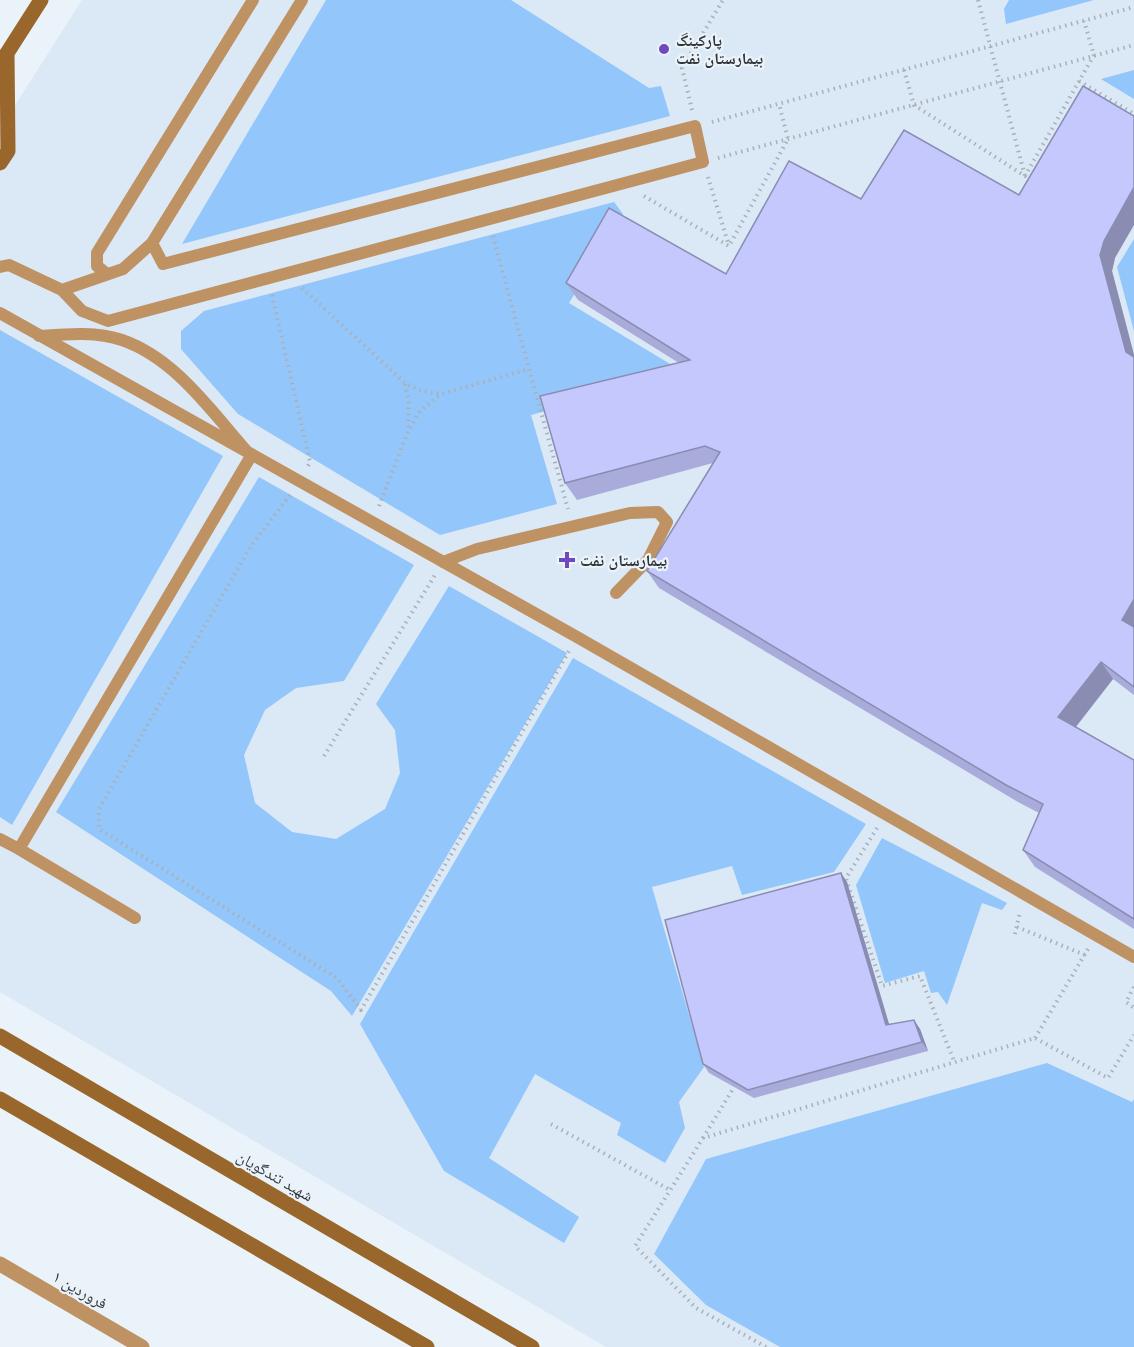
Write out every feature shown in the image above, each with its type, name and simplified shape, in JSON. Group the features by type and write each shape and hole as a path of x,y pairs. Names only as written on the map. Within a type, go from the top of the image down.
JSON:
{"main road":[{"path":"0,163 8,151 3,58 41,0"},
{"name":"شهید تندگویان","path":"0,1036 532,1347"},
{"path":"0,1099 427,1347"}],"street":[{"name":"فروردین ۱","path":"0,1264 142,1347"}],"lane":[{"path":"107,274 96,266 97,253 253,0"},
{"path":"62,290 123,269 152,243 302,0"},
{"path":"0,275 5,266 62,290 82,311 108,321 703,162 695,126 163,264 152,243"},
{"path":"0,313 299,483 577,637 1134,957"},
{"path":"38,336 85,334 122,339 168,364 251,456"},
{"path":"18,849 251,456"},
{"path":"443,562 477,549 630,513 658,512 667,522 648,560 616,593"},
{"path":"0,839 135,918"}],"path":[{"path":"723,0 682,68 695,126 1134,7"},
{"path":"978,0 1025,176"},
{"path":"1025,176 1094,55 1084,21"},
{"path":"729,246 703,162 1134,45"},
{"path":"904,70 914,105 1025,176"},
{"path":"1079,81 1134,114"},
{"path":"729,246 788,139 779,104"},
{"path":"623,183 729,246"},
{"path":"489,219 572,527"},
{"path":"286,273 405,383 421,392 441,394 529,369"},
{"path":"268,278 310,462 299,483 245,556 99,809 99,829 337,978 361,1010 577,637"},
{"path":"405,383 408,431"},
{"path":"372,523 408,431 420,411 441,394"},
{"path":"324,756 443,562"},
{"path":"835,881 846,878 885,814"},
{"path":"846,878 882,986 920,976 954,1061"},
{"path":"1017,927 1085,955"},
{"path":"1045,939 1049,934"},
{"path":"703,1138 1035,1038 1096,935"},
{"path":"1134,987 1126,1002 1134,1008"},
{"path":"1035,1038 1108,1078 1134,1035"},
{"path":"733,1089 635,1246 696,1308 766,1347"},
{"path":"551,1124 670,1190"}],"shaded area":[{"name":"بیمارستان نفت","path":"82,0 1134,0 1134,1347 606,1347 0,992 0,129"},
{"path":"326,0 511,0 649,88 661,86 670,116 182,244"},
{"path":"1009,0 1094,0 1006,24 1004,9"},
{"path":"1134,70 1134,99 1101,79"},
{"path":"614,202 623,214 569,303 685,373 531,415 557,504 440,535 238,414 181,349 181,331 204,311"},
{"path":"1134,239 1134,331 1117,267"},
{"path":"0,330 223,456 12,825 0,817"},
{"path":"259,477 414,565 344,681 296,688 265,710 244,755 255,803 292,832 336,839 385,809 400,773 395,730 376,704 449,586 567,653 352,1016 331,991 56,812"},
{"path":"573,658 866,824 834,872 742,895 732,866 652,887 704,1067 679,1102 685,1128 665,1163 617,1135 621,1123 535,1074 489,1158 579,1217 564,1243 444,1171 360,1024"},
{"path":"882,838 1007,903 1002,910 982,903 947,1005 938,992 931,993 924,971 885,983 856,885"},
{"path":"1047,1063 1132,1102 1134,1099 1134,1347 780,1347 706,1305 654,1254 706,1159"}],"building":[{"path":"1083,86 1134,116 1134,187 1104,241 1100,255 1126,352 1134,357 1134,599 1122,620 1134,627 1134,687 1101,662 1058,717 1134,760 1134,919 1023,850 1043,804 1006,785 647,571 720,452 705,446 565,483 540,396 690,360 566,283 609,208 726,274 789,161 861,199 904,130 1019,195"},
{"path":"841,873 886,1025 914,1020 922,1042 748,1090 703,1064 665,920"}],"place":[{"name":"پارکینگ بیمارستان نفت","path":"664,49"},
{"name":"بیمارستان نفت","path":"567,560"}]}
